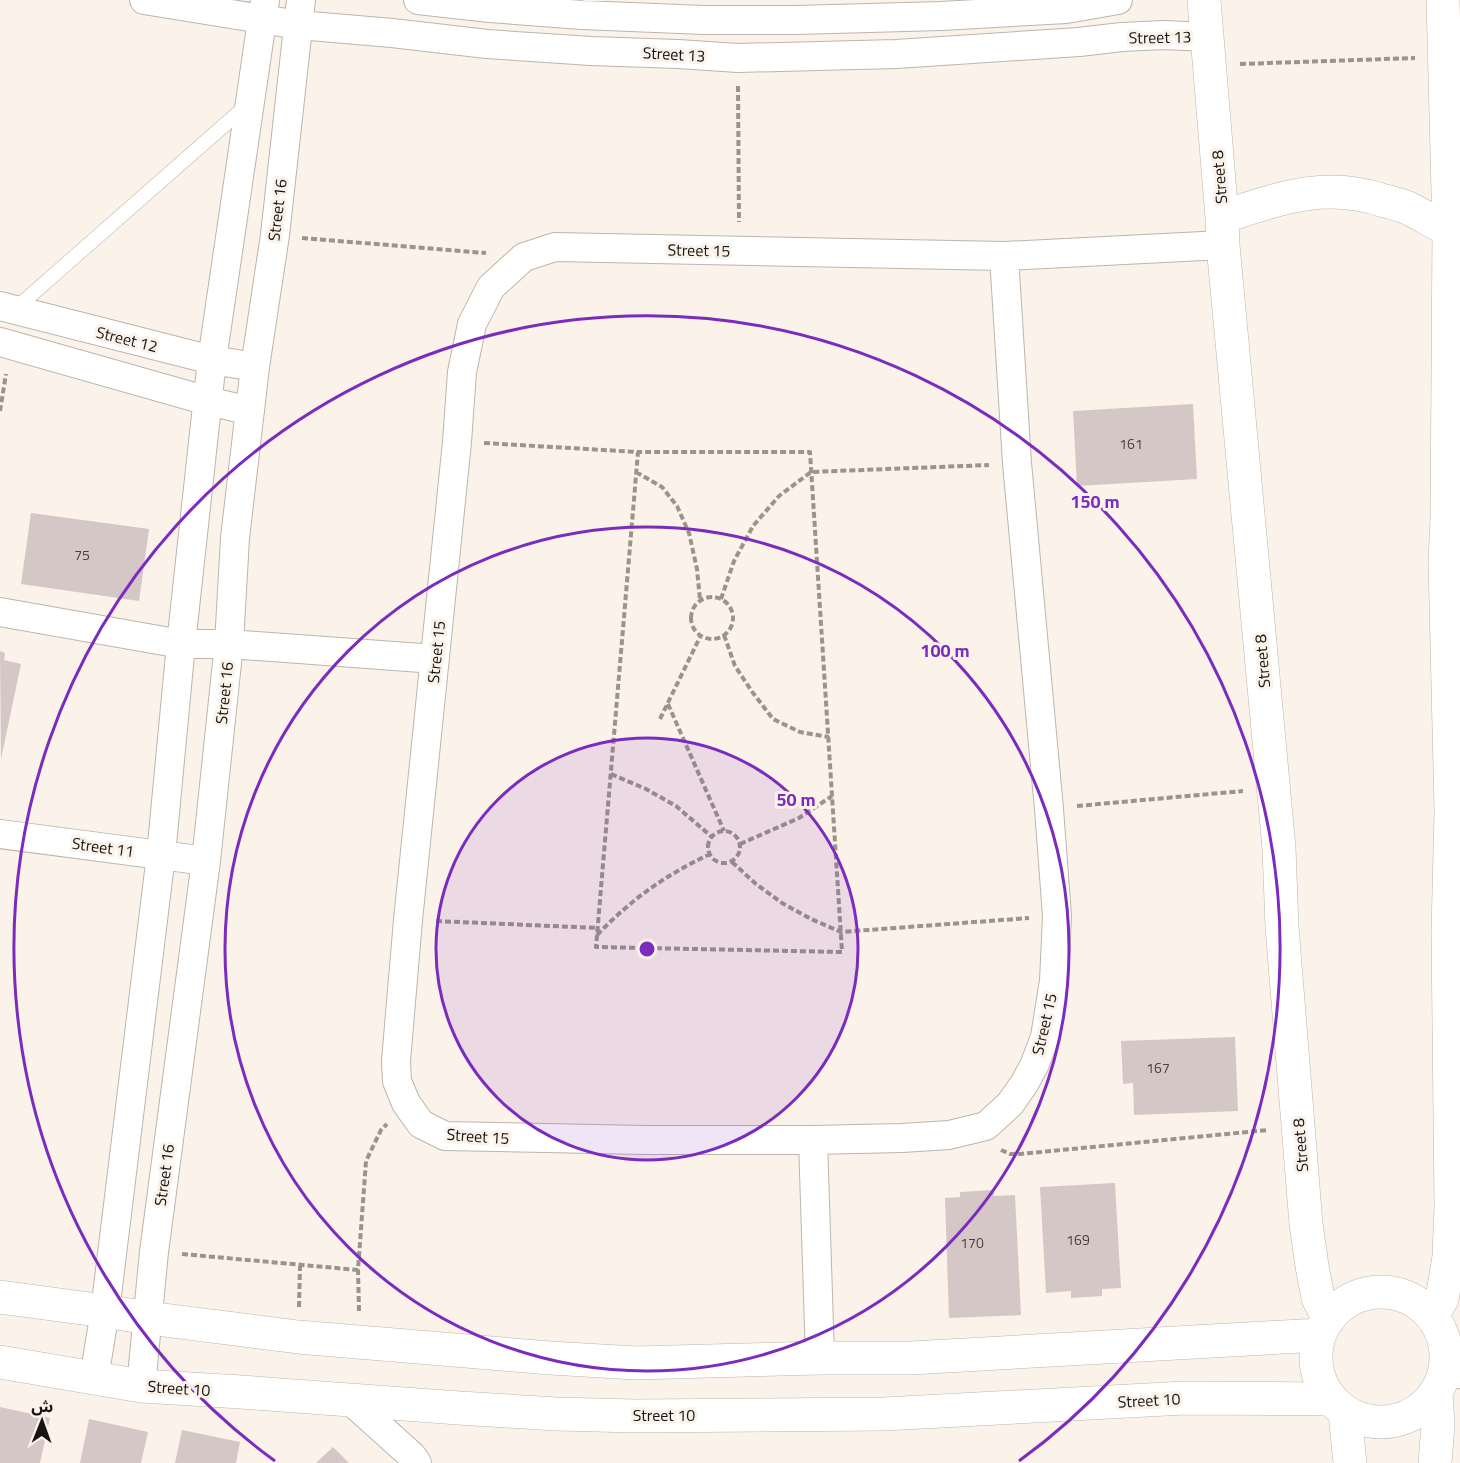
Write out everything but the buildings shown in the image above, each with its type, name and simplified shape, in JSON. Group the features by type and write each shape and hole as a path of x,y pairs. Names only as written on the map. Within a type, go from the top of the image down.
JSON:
{"street":[{"name":"Street 13","path":"144,0 300,12 393,33 488,44 591,51 738,58 896,54 1164,35 1208,51"},
{"path":"418,0 582,15 704,20 797,20 940,8 1066,9 1117,1 1127,18 1122,37"},
{"name":"Street 8","path":"1204,0 1274,788 1282,927 1306,1224 1317,1298 1324,1327"},
{"path":"1432,1315 1442,1299 1450,1247 1454,932 1454,518 1443,0"},
{"path":"94,1378 105,1311 161,855 212,360 264,10"},
{"name":"Street 16","path":"141,1386 154,1252 206,861 229,644 235,538 255,367 275,235 300,12"},
{"path":"1223,231 1263,204 1300,194 1338,191 1368,196 1406,207 1449,230"},
{"name":"Street 15","path":"1004,256 1017,464 1057,916 1054,981 1045,1037 1034,1066 1011,1104 986,1126 948,1135 902,1138 644,1140 445,1136 421,1124 406,1103 397,1081 396,1061 462,372 472,324 490,287 524,256 555,247 1004,256 1223,231"},
{"name":"Street 12","path":"6,308 212,360 255,367"},
{"path":"5,344 250,411"},
{"path":"0,612 181,644 229,644 435,659"},
{"name":"Street 11","path":"0,834 206,861"},
{"path":"813,1140 820,1358"},
{"path":"1350,1463 1338,1406 1319,1379 1315,1357 1324,1327 1337,1308 1360,1294 1386,1291 1412,1299 1432,1315 1445,1340 1447,1367 1445,1392 1435,1463"},
{"path":"0,1297 298,1337 636,1363 911,1358 1324,1327"},
{"name":"Street 10","path":"0,1362 141,1386 556,1414 636,1416 884,1414 1185,1398 1338,1406"},
{"path":"1338,1406 1366,1421 1386,1423 1409,1417 1445,1392"},
{"path":"1445,1392 1453,1449 1458,1463"},
{"path":"350,1400 417,1463"}],"lane":[{"path":"6,308 249,104"}],"path":[{"path":"1208,51 1444,57"},
{"path":"738,58 739,250"},
{"path":"275,235 524,256"},
{"path":"0,411 5,344"},
{"path":"457,442 638,452 810,452 842,952 596,947 638,452"},
{"path":"721,599 734,561 753,526 779,496 811,472 1017,464"},
{"path":"636,472 662,487 677,506 689,532 697,569 700,600"},
{"path":"714,597 721,599 732,611 733,620 730,628 724,635 717,638 700,635 691,622 694,606 700,600 714,597"},
{"path":"660,719 700,635"},
{"path":"724,635 735,666 773,719 800,732 829,736"},
{"path":"668,704 724,831"},
{"path":"611,774 646,789 676,806 712,837"},
{"path":"1049,809 1274,788"},
{"path":"740,843 799,818 832,796"},
{"path":"724,831 737,837 740,843 740,850 732,862 717,861 710,854 709,843 712,837 724,831"},
{"path":"597,934 617,914 653,885 710,854"},
{"path":"732,862 782,903 841,932 1057,916"},
{"path":"408,920 598,928"},
{"path":"360,1342 358,1270 366,1161 381,1130 406,1103"},
{"path":"986,1126 994,1144 1010,1154 1299,1127"},
{"path":"154,1252 358,1270"},
{"path":"298,1337 300,1266"}]}
